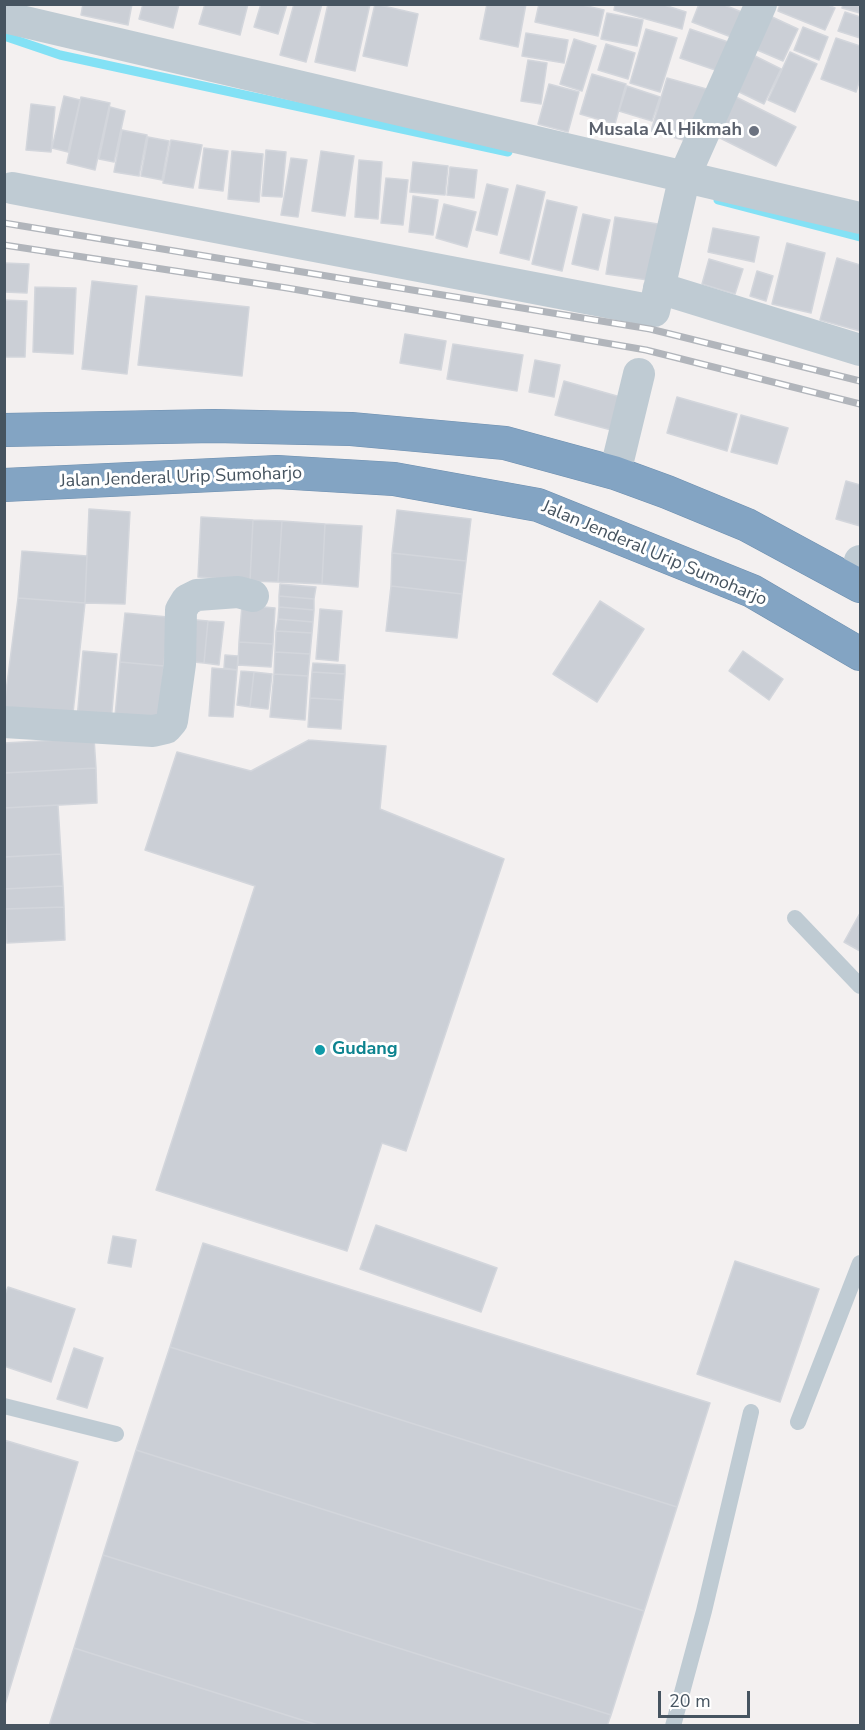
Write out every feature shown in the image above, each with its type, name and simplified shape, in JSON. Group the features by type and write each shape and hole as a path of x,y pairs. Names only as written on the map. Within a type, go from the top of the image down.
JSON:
{"highway":[{"path":"4,430 214,426 351,429 505,443 615,473 747,525 858,577"},
{"name":"Jalan Jenderal Urip Sumoharjo","path":"4,484 277,472 394,479 538,505 752,591 861,654"}],"street":[{"path":"12,188 654,311 681,189 761,4"},
{"path":"4,17 681,189 861,218"},
{"path":"659,288 861,350"},
{"path":"615,473 639,374"},
{"path":"4,722 153,731 166,728 172,721 180,664 181,610 188,600 197,595 238,592 253,596"}],"lane":[{"path":"795,918 861,986"},
{"path":"798,1422 861,1263"},
{"path":"4,1406 116,1434"},
{"path":"673,1725 704,1611 751,1412"}],"building":[{"path":"83,4 132,4 128,25 81,15"},
{"path":"143,4 179,4 173,28 139,19"},
{"path":"205,4 248,4 240,35 199,24"},
{"path":"261,4 287,4 278,34 254,27"},
{"path":"294,4 322,4 306,62 280,55"},
{"path":"328,4 370,4 355,71 315,62"},
{"path":"375,4 418,14 407,66 363,56"},
{"path":"487,4 526,4 518,47 480,39"},
{"path":"539,4 578,4 604,10 598,36 535,22"},
{"path":"615,4 661,4 686,12 682,29 614,10"},
{"path":"699,4 722,4 749,15 739,40 692,22"},
{"path":"780,4 826,4 835,8 825,30 778,11"},
{"path":"843,4 860,4 860,13 842,8"},
{"path":"845,12 860,17 860,38 838,31"},
{"path":"607,13 643,20 637,46 601,39"},
{"path":"770,16 798,29 783,61 755,49"},
{"path":"803,27 828,37 819,60 794,50"},
{"path":"646,29 677,38 660,92 630,83"},
{"path":"690,29 737,45 727,74 680,58"},
{"path":"526,33 568,40 564,63 522,56"},
{"path":"836,38 860,46 860,79 856,92 821,79"},
{"path":"574,39 596,46 582,91 560,84"},
{"path":"606,44 635,53 628,79 598,70"},
{"path":"790,52 817,64 795,112 768,100"},
{"path":"749,53 781,69 764,104 733,89"},
{"path":"528,60 547,63 541,104 521,101"},
{"path":"592,74 626,84 615,124 580,114"},
{"path":"667,78 710,90 694,143 651,131"},
{"path":"549,84 579,92 568,132 538,124"},
{"path":"627,86 660,97 652,121 619,111"},
{"name":"Musala Al Hikmah","path":"732,95 796,127 776,166 712,134"},
{"path":"64,96 80,100 68,152 52,148"},
{"path":"81,97 110,103 95,170 67,163"},
{"path":"31,104 55,107 51,152 26,150"},
{"path":"110,107 125,111 114,162 99,159"},
{"path":"122,130 147,135 139,176 114,172"},
{"path":"148,137 169,141 162,180 141,176"},
{"path":"171,140 202,145 193,188 163,183"},
{"path":"204,148 228,151 223,191 199,188"},
{"path":"266,150 286,152 282,197 262,196"},
{"path":"232,151 263,154 259,202 228,199"},
{"path":"321,151 354,156 345,216 312,211"},
{"path":"291,158 307,160 298,217 281,215"},
{"path":"359,160 382,162 378,219 355,217"},
{"path":"413,162 448,166 445,195 410,192"},
{"path":"450,167 477,170 474,198 447,195"},
{"path":"386,178 408,180 403,225 381,223"},
{"path":"487,184 508,189 497,235 476,230"},
{"path":"517,185 545,192 529,260 500,253"},
{"path":"413,196 438,200 433,235 409,232"},
{"path":"547,200 577,207 562,271 532,264"},
{"path":"444,204 476,212 467,247 436,238"},
{"path":"583,214 610,220 598,270 572,264"},
{"path":"615,217 664,225 655,281 606,274"},
{"path":"713,228 759,237 754,262 708,252"},
{"path":"787,243 825,253 811,313 772,304"},
{"path":"837,258 860,265 860,331 820,320"},
{"path":"709,259 743,269 735,294 702,284"},
{"path":"4,263 29,264 27,293 4,292"},
{"path":"757,271 773,276 766,301 750,296"},
{"path":"92,281 137,286 127,374 82,369"},
{"path":"35,287 76,288 73,354 33,352"},
{"path":"146,296 249,307 242,376 138,365"},
{"path":"4,300 27,301 25,357 4,357"},
{"path":"405,334 446,341 441,370 400,363"},
{"path":"453,344 523,355 517,391 447,379"},
{"path":"535,360 560,365 554,397 529,392"},
{"path":"564,381 624,398 615,431 555,415"},
{"path":"677,397 737,414 727,451 667,433"},
{"path":"741,415 788,428 777,464 731,452"},
{"path":"846,481 860,485 860,526 836,519"},
{"path":"89,509 130,512 125,604 85,603"},
{"path":"397,510 471,519 466,561 392,553"},
{"path":"201,517 253,520 250,581 198,577"},
{"path":"253,520 282,521 278,582 250,581"},
{"path":"282,521 325,524 322,584 278,582"},
{"path":"325,524 362,526 358,587 322,584"},
{"path":"22,551 87,556 85,603 18,598"},
{"path":"392,553 466,561 462,594 391,586"},
{"path":"280,584 316,587 314,599 279,596"},
{"path":"391,586 462,594 457,638 386,631"},
{"path":"279,596 314,599 314,610 279,607"},
{"path":"18,598 85,603 73,713 4,707"},
{"path":"600,601 644,629 597,702 553,674"},
{"path":"242,605 275,608 273,644 239,642"},
{"path":"279,607 314,610 313,622 278,619"},
{"path":"320,609 342,611 338,661 316,659"},
{"path":"125,613 168,617 164,666 120,662"},
{"path":"186,619 208,621 204,663 182,661"},
{"path":"278,619 313,622 312,633 276,631"},
{"path":"208,621 224,622 219,665 204,663"},
{"path":"276,631 312,633 310,654 275,652"},
{"path":"239,642 273,644 271,667 238,665"},
{"path":"83,651 117,654 111,722 77,719"},
{"path":"743,651 783,679 769,700 729,671"},
{"path":"275,652 310,654 308,676 274,674"},
{"path":"225,655 238,656 237,670 224,668"},
{"path":"120,662 164,666 159,721 115,716"},
{"path":"313,663 345,665 345,674 312,672"},
{"path":"212,668 237,670 233,717 209,716"},
{"path":"241,671 254,672 250,707 237,705"},
{"path":"254,672 272,674 268,709 250,707"},
{"path":"312,672 345,674 343,700 310,698"},
{"path":"274,674 308,676 305,720 270,717"},
{"path":"310,698 343,700 341,729 308,727"},
{"path":"94,738 96,768 4,773 4,743"},
{"name":"Gudang","path":"309,740 386,746 380,809 504,859 406,1151 382,1143 347,1251 156,1190 255,886 145,850 177,752 251,771"},
{"path":"96,768 97,803 4,808 4,773"},
{"path":"58,805 61,854 4,857 4,808"},
{"path":"61,854 63,886 4,889 4,857"},
{"path":"63,886 64,907 5,909 4,889"},
{"path":"64,907 65,940 7,943 5,909"},
{"path":"860,913 860,951 844,942"},
{"path":"376,1225 497,1268 481,1312 360,1269"},
{"path":"113,1236 136,1240 131,1267 108,1263"},
{"path":"203,1243 710,1403 677,1507 170,1347"},
{"path":"735,1261 819,1289 780,1402 697,1374"},
{"path":"8,1287 75,1309 51,1382 4,1366 4,1297"},
{"path":"170,1347 677,1507 644,1611 136,1450"},
{"path":"74,1348 103,1358 87,1408 57,1399"},
{"path":"4,1440 78,1462 4,1708"},
{"path":"136,1450 644,1611 611,1715 103,1555"},
{"path":"103,1555 611,1715 607,1726 321,1726 74,1648"},
{"path":"74,1648 321,1726 49,1726"}],"waterway":[{"path":"4,36 60,55 508,152"},
{"path":"718,200 860,237"}],"railway":[{"path":"4,223 650,329 860,381"},
{"path":"4,245 287,288 646,350 860,404"}],"place":[{"name":"Musala Al Hikmah","path":"754,131"},
{"name":"Gudang","path":"320,1050"}]}
